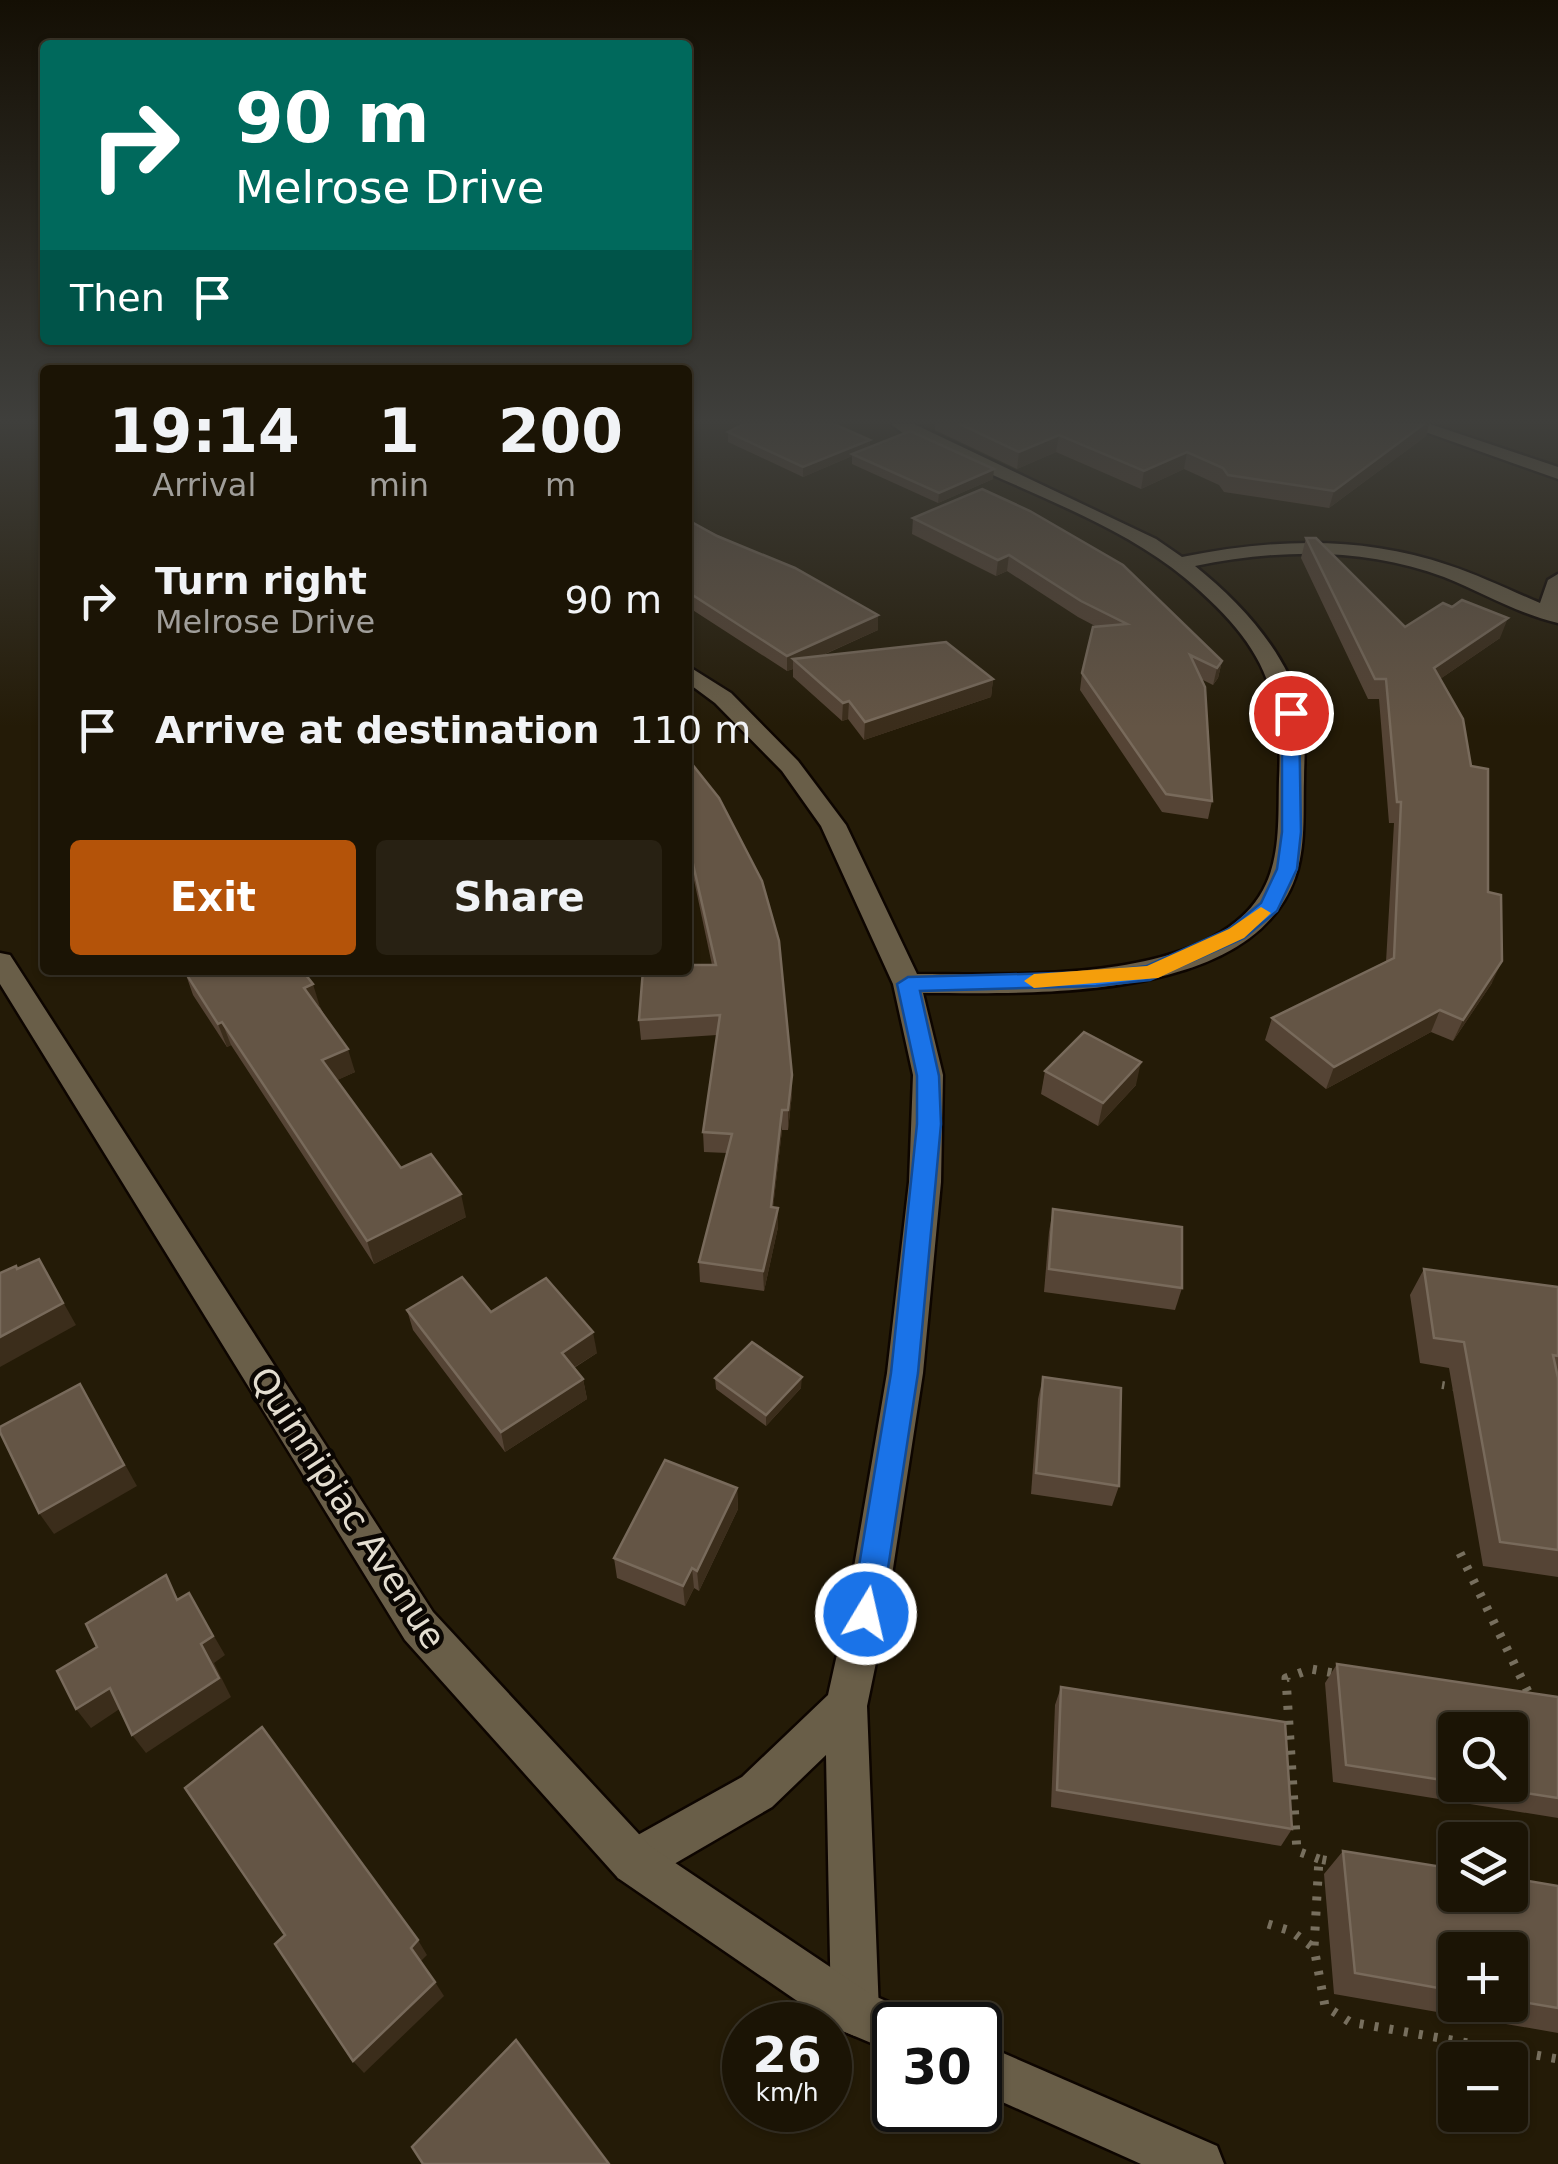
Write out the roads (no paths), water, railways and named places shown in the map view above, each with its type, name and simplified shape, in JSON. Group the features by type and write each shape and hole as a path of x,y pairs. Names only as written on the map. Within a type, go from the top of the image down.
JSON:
{"street":[{"path":"908,984 1096,979 1150,972 1236,934 1270,906 1287,869 1291,832 1291,713 1253,634 1182,563 1114,525"},
{"path":"1182,563 1298,544 1386,554 1439,569 1552,615 1558,580"},
{"path":"692,676 723,698 790,766 834,826 908,984 928,1076 925,1182 905,1373 866,1614 846,1706 873,2002"},
{"name":"Quinnipiac Avenue","path":"0,962 418,1626 634,1862 872,2018"},
{"path":"634,1862 758,1792 846,1706"},
{"path":"1002,2077 1199,2164"}]}
